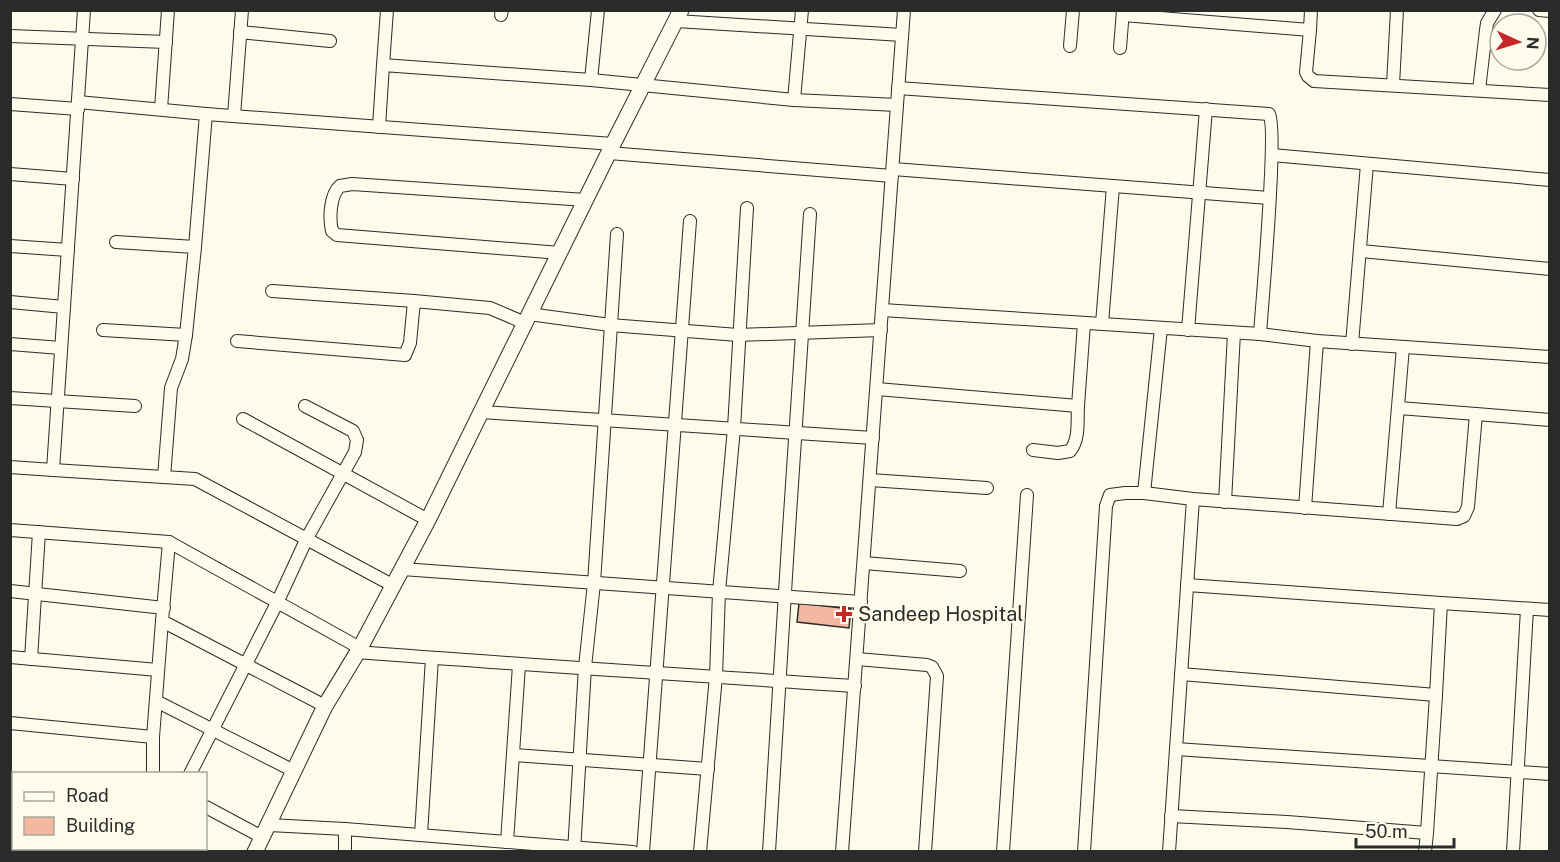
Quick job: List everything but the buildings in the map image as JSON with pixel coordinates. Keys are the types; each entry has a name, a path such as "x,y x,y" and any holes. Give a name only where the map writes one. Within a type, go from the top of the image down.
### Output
{"street":[{"path":"53,470 84,10"},
{"path":"161,110 168,10"},
{"path":"234,116 242,10"},
{"path":"379,127 387,10"},
{"path":"591,80 598,10"},
{"path":"794,100 802,10"},
{"path":"842,852 904,10"},
{"path":"1070,46 1073,10"},
{"path":"1311,10 1306,72 1314,81 1550,95"},
{"path":"1393,85 1397,10"},
{"path":"1479,90 1486,30 1491,14 1495,10"},
{"path":"1539,10 1550,12"},
{"path":"1120,48 1123,13 1310,30"},
{"path":"255,852 325,706 394,586 428,520 611,148 679,16 801,30 902,35"},
{"path":"240,32 330,41"},
{"path":"10,36 166,42"},
{"path":"383,65 591,80 794,100 897,105"},
{"path":"898,88 1269,114 1272,117 1272,155 1260,334"},
{"path":"10,104 161,110 892,172 1269,198"},
{"path":"1188,330 1206,109"},
{"path":"164,477 171,388 182,359 186,335 206,114"},
{"path":"1272,155 1550,180"},
{"path":"1352,344 1367,164"},
{"path":"10,174 73,179"},
{"path":"560,253 337,235 332,231 331,225 333,195 340,186 352,184 586,200"},
{"path":"1102,324 1113,186"},
{"path":"700,852 716,676 719,592 734,429 747,208"},
{"path":"769,852 810,214"},
{"path":"643,852 690,221"},
{"path":"574,849 617,234"},
{"path":"116,242 195,247"},
{"path":"10,246 68,250"},
{"path":"1361,251 1550,269"},
{"path":"272,291 490,308 527,319 738,335 881,330"},
{"path":"237,341 405,355 410,343 414,301"},
{"path":"10,302 64,307"},
{"path":"882,310 1260,334 1352,344 1550,357"},
{"path":"1033,450 1058,453 1070,451 1075,445 1084,323"},
{"path":"1144,493 1161,328"},
{"path":"103,330 186,335"},
{"path":"1224,502 1234,333"},
{"path":"1305,508 1317,341"},
{"path":"10,344 61,348"},
{"path":"1389,514 1403,347"},
{"path":"877,389 1078,406"},
{"path":"10,398 135,406"},
{"path":"191,772 277,603 307,538 344,474 357,445 356,435 305,406"},
{"path":"1399,408 1550,420"},
{"path":"482,412 873,438"},
{"path":"1084,852 1106,506 1110,495 1144,493 1224,502 1454,519 1464,516 1469,500 1476,414"},
{"path":"243,419 428,520"},
{"path":"10,467 195,479 394,586"},
{"path":"870,480 987,488"},
{"path":"1003,852 1027,495"},
{"path":"1169,852 1193,499"},
{"path":"10,530 169,542 358,650 519,665 585,667 855,686"},
{"path":"32,659 39,532"},
{"path":"153,772 153,736 169,542"},
{"path":"864,563 960,571"},
{"path":"402,569 861,602"},
{"path":"1187,585 1550,610"},
{"path":"10,591 164,608"},
{"path":"1425,852 1441,603"},
{"path":"1513,852 1527,609"},
{"path":"162,621 325,706"},
{"path":"10,657 158,670"},
{"path":"421,835 432,658"},
{"path":"857,659 927,665 932,667 937,676 925,852"},
{"path":"507,842 519,665"},
{"path":"1181,674 1436,694"},
{"path":"156,701 294,771"},
{"path":"10,723 153,736"},
{"path":"1176,749 1550,774"},
{"path":"514,755 708,769"},
{"path":"207,807 265,831 345,829 421,835 489,846 507,842 633,852"},
{"path":"1171,816 1427,833"},
{"path":"345,829 345,852"}],"place":[{"name":"Sandeep Hospital","path":"844,614"}]}
